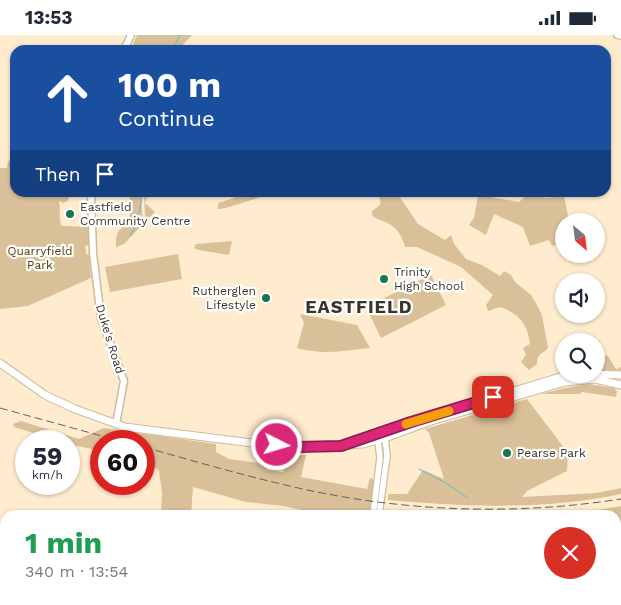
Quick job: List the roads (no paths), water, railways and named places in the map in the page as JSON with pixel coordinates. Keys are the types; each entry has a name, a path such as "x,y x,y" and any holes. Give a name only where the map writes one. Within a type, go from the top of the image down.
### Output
{"main road":[{"name":"Duke's Road","path":"92,197 92,253 101,318 124,381 116,424"},
{"path":"1,364 45,395 75,409 125,427 298,447 341,446 576,380 595,379 621,385"},
{"path":"381,436 554,378 582,374 621,375"}],"street":[{"path":"617,35 621,36"},
{"path":"374,510 381,436"},
{"path":"380,510 387,456 381,436"}],"waterway":[{"path":"174,45 180,35"},
{"path":"130,235 136,226 142,197"},
{"path":"419,469 446,483 468,498"}],"railway":[{"path":"0,408 90,433"},
{"path":"155,450 228,471 312,491 350,498 427,507 505,509 582,504 621,499"}],"place":[{"name":"Eastfield Community Centre","path":"70,214"},
{"name":"Trinity High School","path":"384,279"},
{"name":"Rutherglen Lifestyle","path":"266,298"},
{"name":"Pearse Park","path":"507,453"}],"district":[{"name":"EASTFIELD","path":"359,307"}],"park label":[{"name":"Quarryfield Park","path":"40,258"}]}
